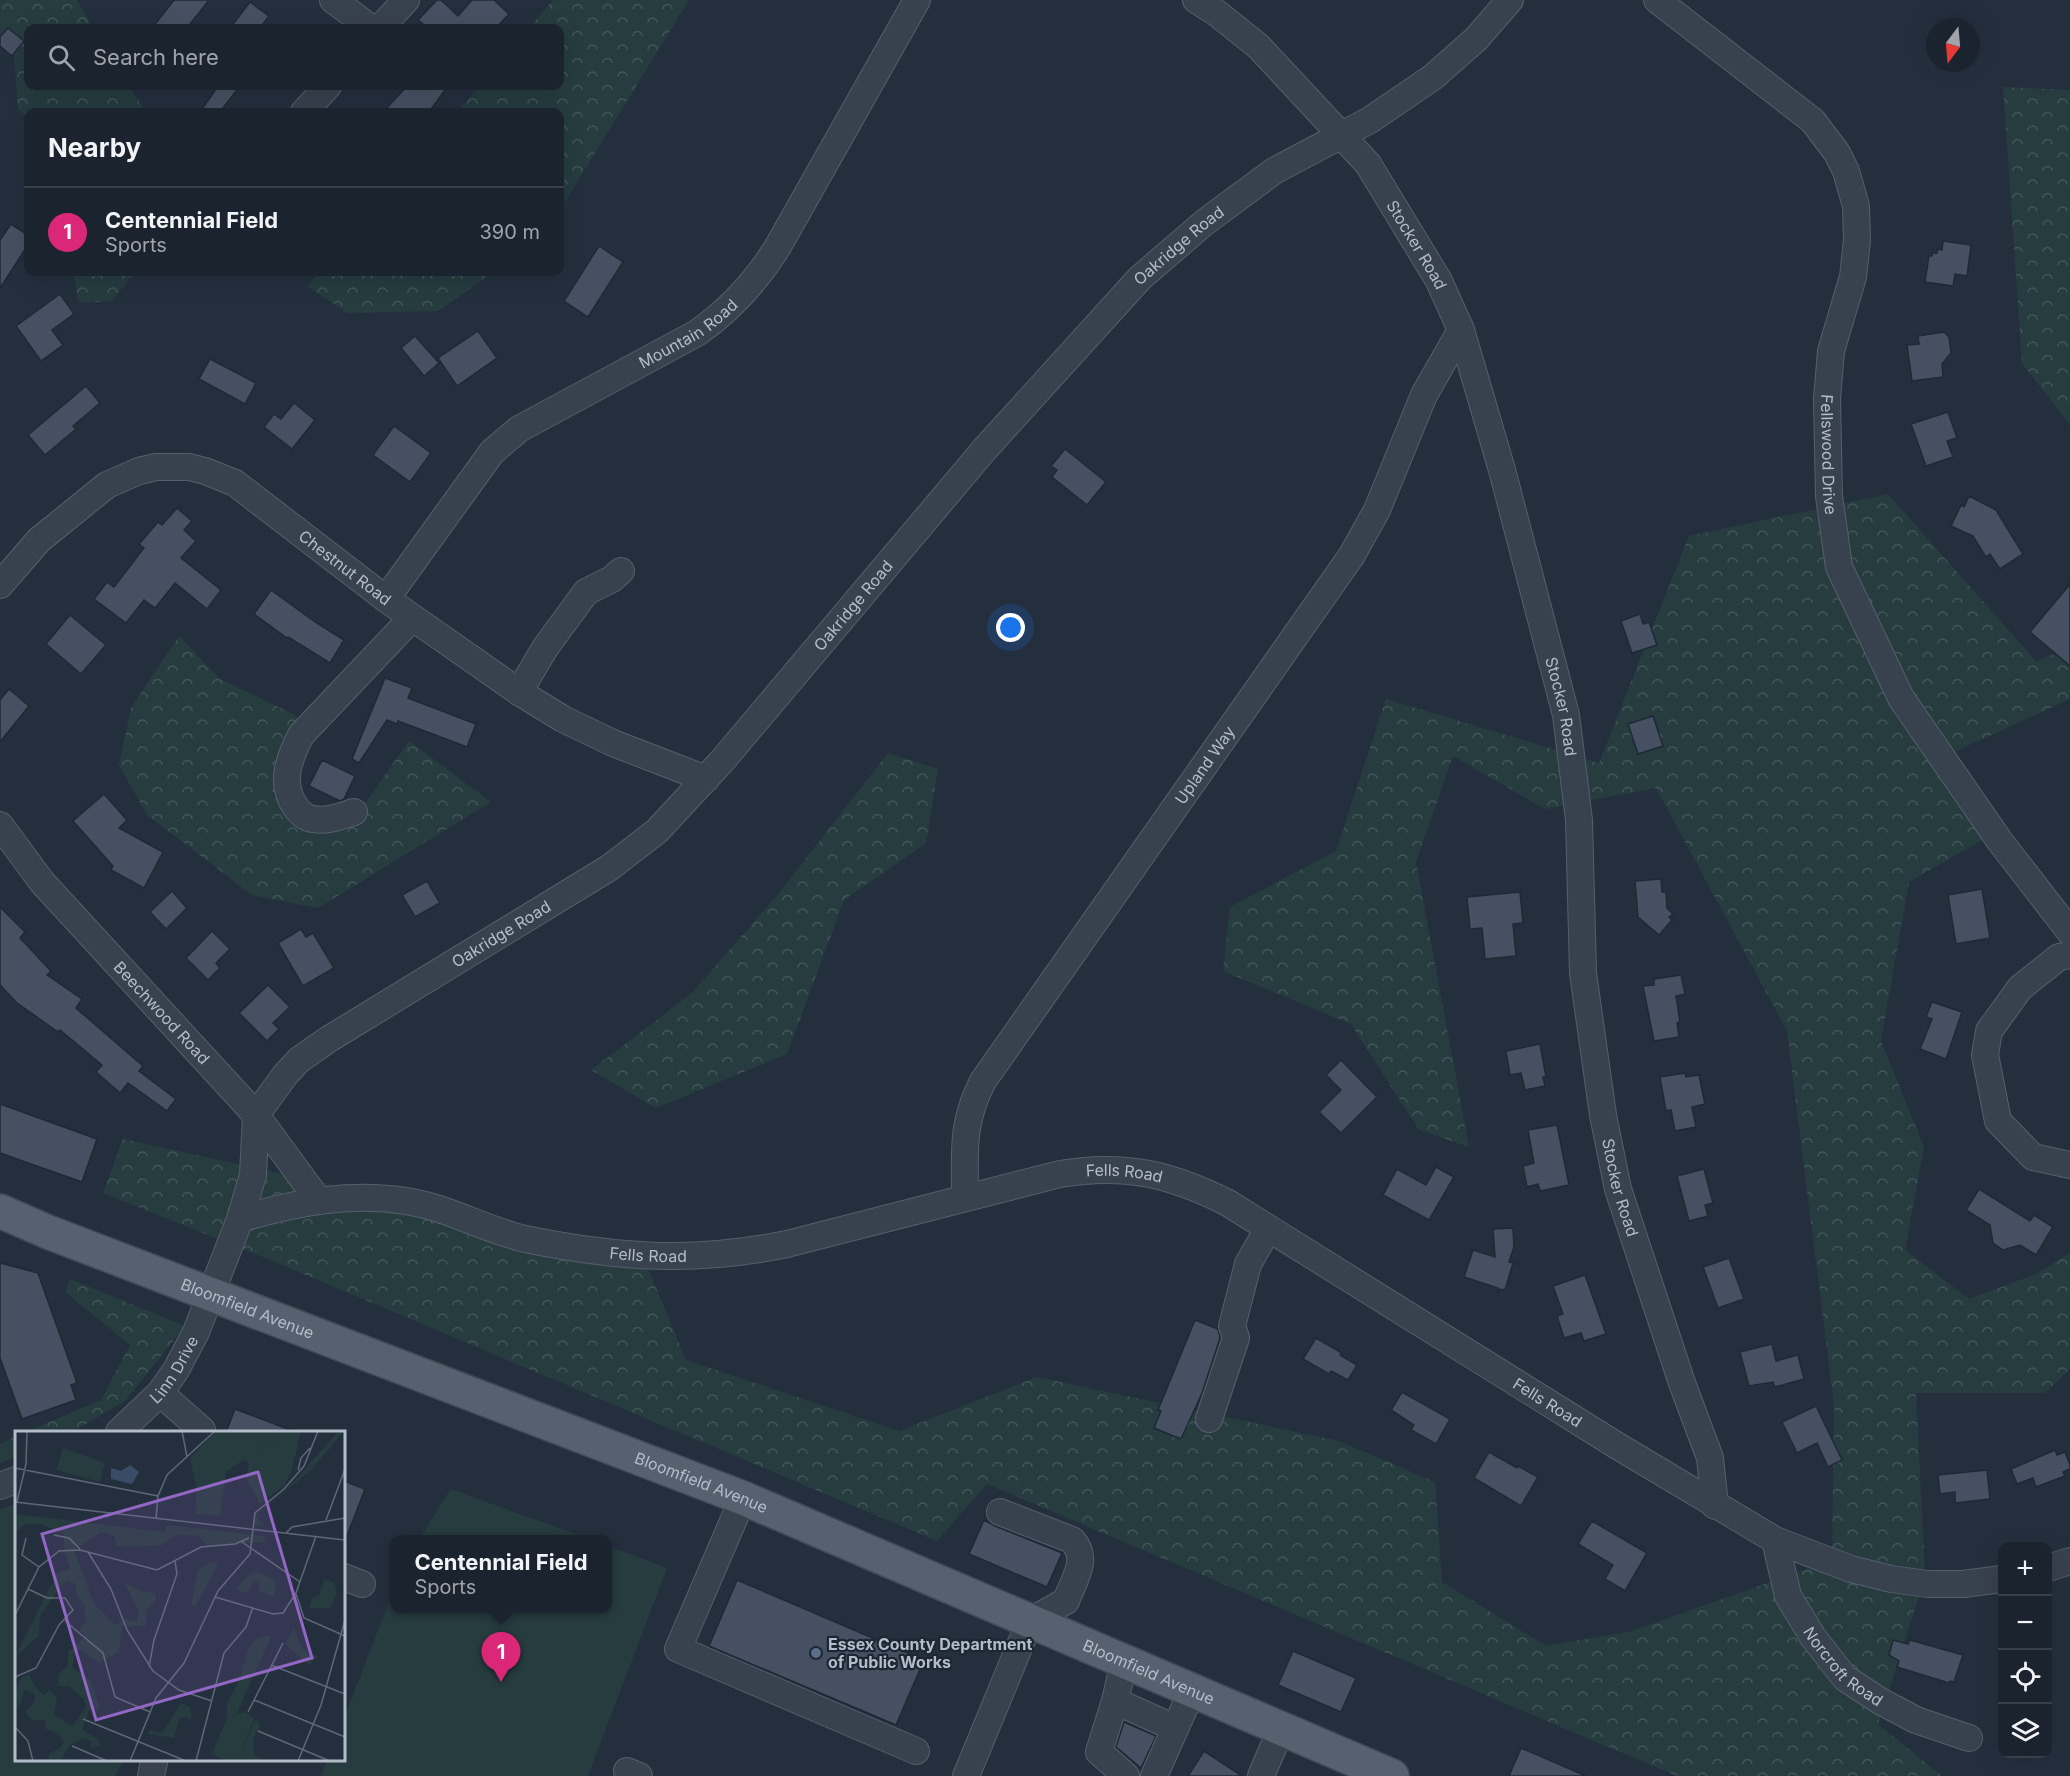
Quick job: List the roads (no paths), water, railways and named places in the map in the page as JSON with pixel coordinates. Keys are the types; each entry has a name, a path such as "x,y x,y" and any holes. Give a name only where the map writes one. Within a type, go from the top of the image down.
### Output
{"main road":[{"name":"Bloomfield Avenue","path":"0,1211 48,1232 743,1498 1392,1776"}],"street":[{"path":"333,0 366,24"},
{"path":"384,24 406,0"},
{"name":"Mountain Road","path":"386,599 502,441 519,429 697,333 716,319 751,286 777,248 917,0"},
{"name":"Stocker Road","path":"1196,0 1218,14 1258,46 1368,164 1439,281 1461,330 1505,482 1566,715 1579,820 1583,973 1603,1114 1618,1189 1682,1383 1710,1458 1715,1506"},
{"name":"Oakridge Road","path":"256,1115 285,1075 313,1048 609,868 657,831 706,779 984,450 1140,278 1204,222 1247,189 1274,171 1370,120 1440,72 1476,39 1510,0"},
{"name":"Fellswood Drive","path":"1657,0 1813,121 1837,153 1846,171 1856,206 1857,240 1853,277 1831,351 1827,399 1829,496 1839,567 1901,698 1999,840 2070,932"},
{"path":"307,108 324,90"},
{"name":"Upland Way","path":"965,1198 966,1125 983,1081 1346,563 1377,510 1424,395 1461,330"},
{"name":"Chestnut Road","path":"0,585 39,540 107,485 139,471 174,466 205,471 235,483 386,599 519,692 563,719 614,743 706,779"},
{"path":"519,692 545,648 586,592 612,579 621,571"},
{"path":"354,812 333,819 313,819 301,814 292,801 288,788 287,773 292,754 301,735 412,618"},
{"name":"Beechwood Road","path":"0,825 42,882 256,1115 319,1200"},
{"path":"2070,955 2059,957 2020,988 1989,1030 1985,1055 1998,1121 2033,1157 2070,1165"},
{"path":"210,1294 240,1218 253,1175 256,1115"},
{"name":"Fells Road","path":"240,1218 274,1208 319,1200 391,1198 444,1210 489,1229 529,1240 617,1254 674,1258 701,1257 759,1250 1060,1174 1103,1169 1158,1175 1190,1185 1228,1203 1715,1506 1775,1540 1833,1563 1891,1579 1940,1584 1998,1580"},
{"path":"1209,1419 1236,1338 1232,1326 1248,1264 1269,1229"},
{"name":"Linn Drive","path":"119,1431 160,1394 188,1349 210,1294"},
{"path":"160,1394 202,1430"},
{"path":"0,1486 15,1480"},
{"path":"743,1498 678,1649 916,1751"},
{"path":"966,1776 1030,1621 1066,1601 1081,1561 1079,1548 1071,1540 1000,1512"},
{"name":"Norcroft Road","path":"1775,1540 1788,1596 1813,1637 1845,1678 1880,1701 1916,1720 1969,1738"},
{"path":"2052,1567 2070,1561"},
{"path":"1124,1661 1115,1701 1099,1752 1126,1776"},
{"path":"1154,1776 1192,1691"},
{"path":"1115,1701 1175,1728"},
{"path":"1261,1776 1281,1729"}],"place":[{"name":"Essex County Department of Public Works","path":"816,1653"},
{"name":"Centennial Field","path":"501,1682"}]}
